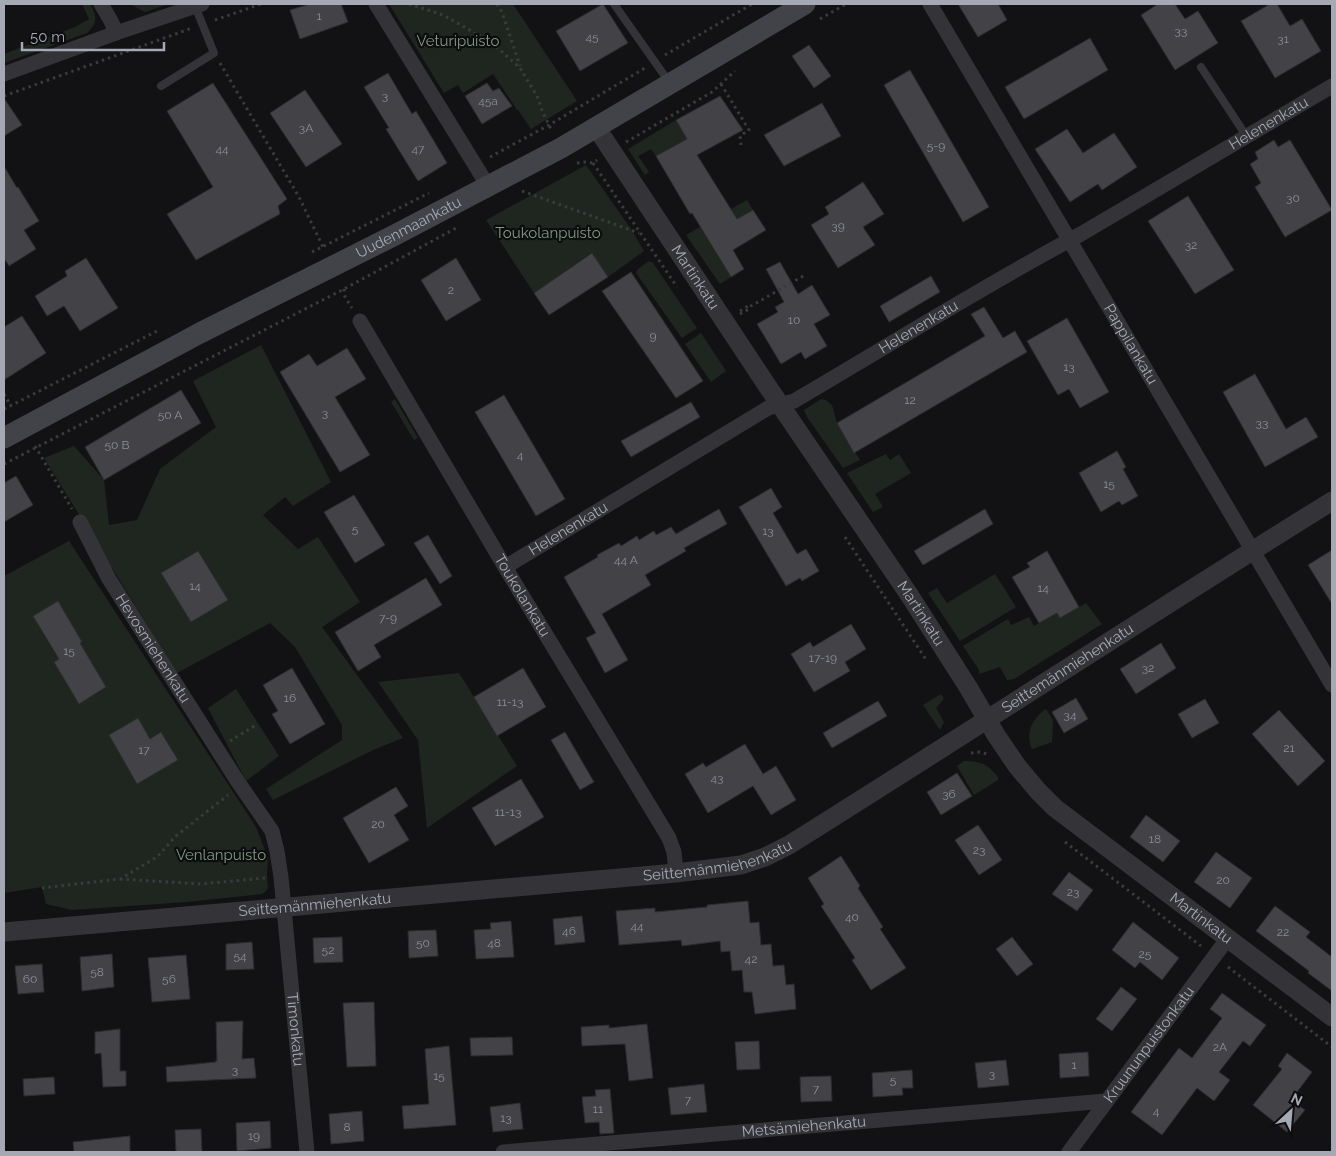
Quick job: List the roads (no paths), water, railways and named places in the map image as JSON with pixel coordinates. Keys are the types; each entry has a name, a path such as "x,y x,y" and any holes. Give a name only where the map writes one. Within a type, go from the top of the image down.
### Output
{"main road":[{"name":"Uudenmaankatu","path":"4,438 200,332 393,236 561,148 670,84 810,13"}],"street":[{"path":"101,4 116,33"},
{"path":"376,4 488,186"},
{"name":"Pappilankatu","path":"930,4 1332,685"},
{"path":"4,74 198,5"},
{"name":"Helenenkatu","path":"505,567 768,408 801,398 946,311 1332,86"},
{"name":"Martinkatu","path":"596,127 780,405 910,596 1017,766 1055,808 1332,1017"},
{"name":"Toukolankatu","path":"360,321 505,567 669,838 674,852 676,873"},
{"name":"Seittemänmiehenkatu","path":"4,932 676,873 741,865 766,857 789,845 1332,500"},
{"name":"Hevosmiehenkatu","path":"80,522 109,579 240,786 272,831 277,851 284,907"},
{"name":"Timonkatu","path":"284,907 307,1152"},
{"name":"Kruununpuistonkatu","path":"1068,1152 1228,938"},
{"name":"Metsämiehenkatu","path":"503,1152 1106,1101"}],"lane":[{"path":"614,4 670,84"},
{"path":"161,86 214,53 202,25 198,5"},
{"path":"1201,67 1247,137"}],"park label":[{"name":"Veturipuisto","path":"458,41"},
{"name":"Toukolanpuisto","path":"548,233"},
{"name":"Venlanpuisto","path":"221,855"}]}
